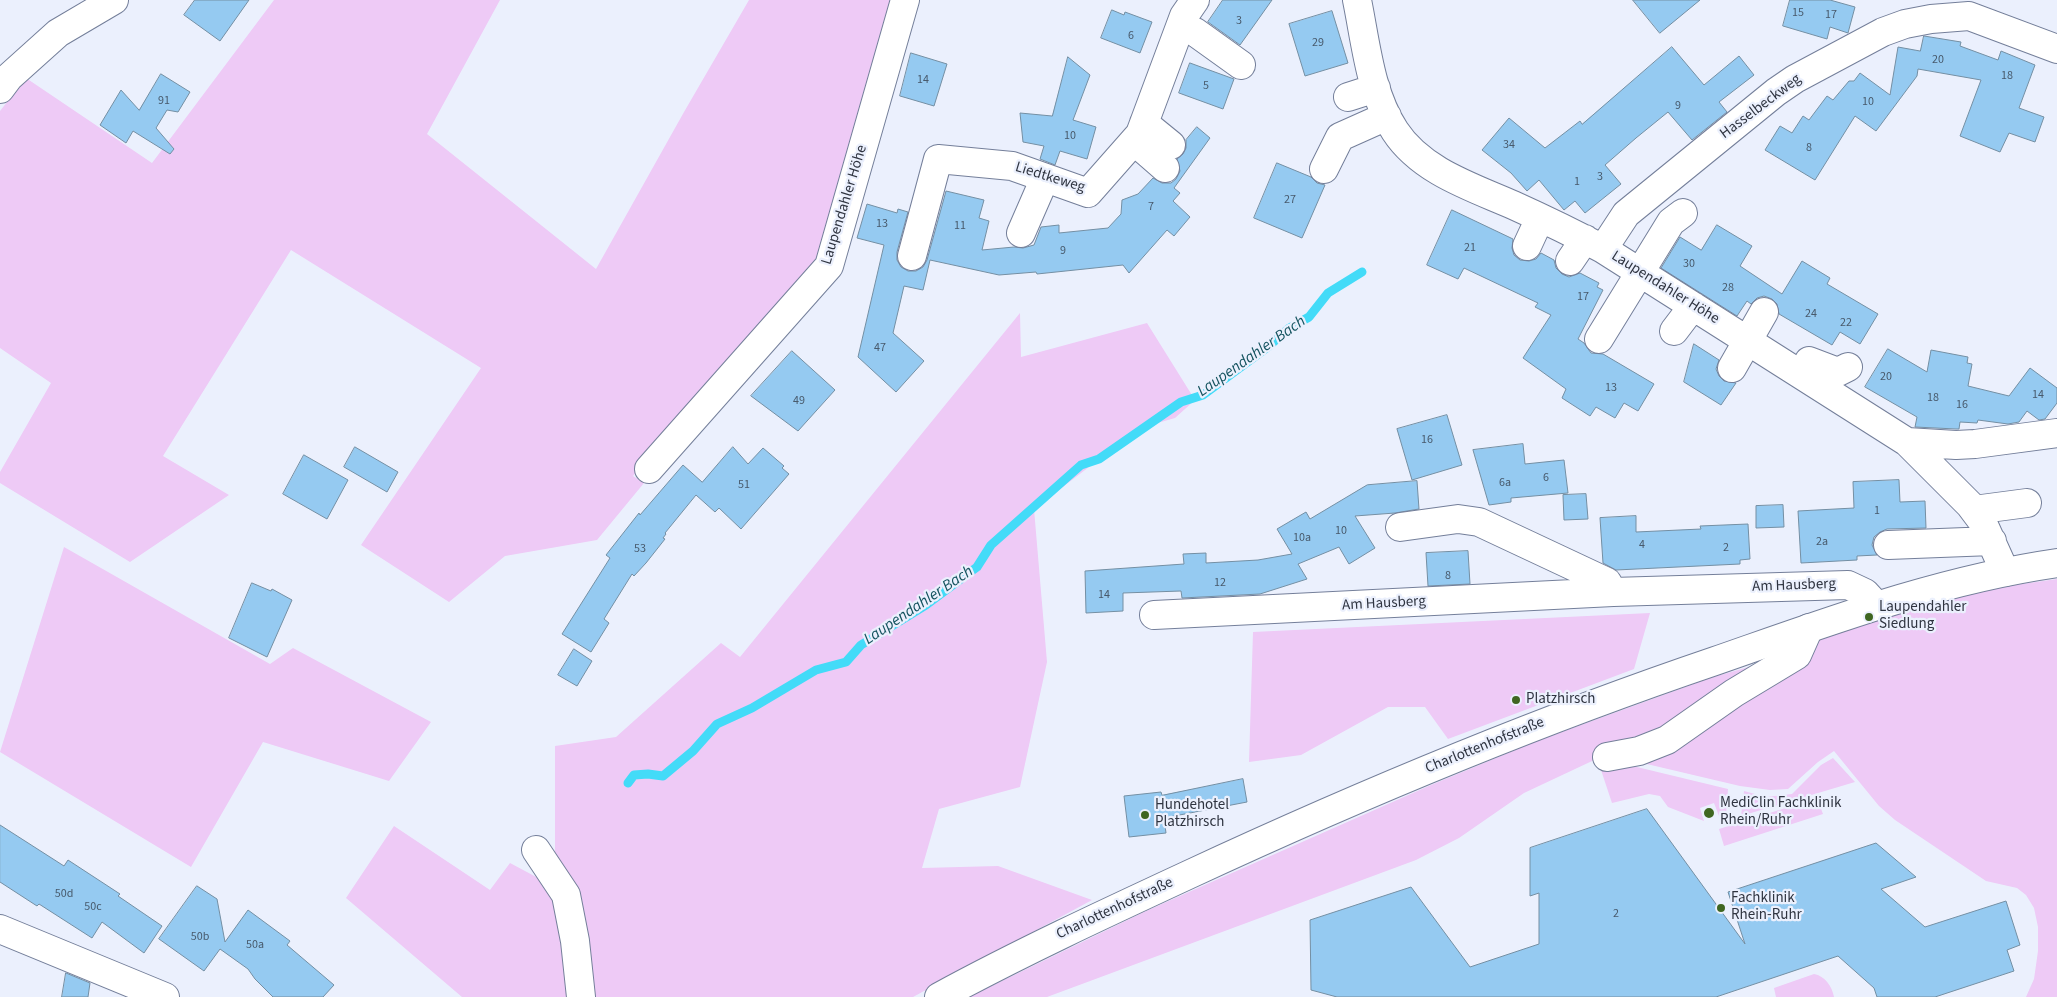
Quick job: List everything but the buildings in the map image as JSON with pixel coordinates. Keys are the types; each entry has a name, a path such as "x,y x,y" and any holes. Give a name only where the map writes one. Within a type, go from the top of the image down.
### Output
{"street":[{"name":"Laupendahler Höhe","path":"649,469 829,266 905,0"},
{"name":"Liedtkeweg","path":"912,256 938,159 1012,166 1088,194 1139,132 1184,16 1195,0"},
{"name":"Laupendahler Höhe","path":"1357,0 1376,88 1387,116 1404,144 1417,156 1435,168 1540,218 1586,250 1639,271 1693,306 1763,333 1802,375 1907,442 1982,520 2005,572"},
{"path":"0,89 10,77 34,38 58,33 110,1"},
{"name":"Hasselbeckweg","path":"1586,250 1626,214 1776,92 1795,79 1883,32 1905,24 1955,16 1978,10 2016,35 2057,49"},
{"path":"1180,28 1195,32 1240,65"},
{"path":"1348,97 1376,88"},
{"path":"1324,169 1340,137 1387,116"},
{"path":"1139,132 1168,156"},
{"path":"1022,233 1045,178"},
{"path":"1598,339 1671,222 1683,213"},
{"path":"1527,246 1540,218"},
{"path":"1674,331 1693,306"},
{"path":"1732,368 1763,333"},
{"path":"1802,375 1809,361 1838,372 1856,371 1847,404"},
{"path":"1907,442 1956,445 1975,444 2057,432"},
{"path":"1974,510 2026,503"},
{"path":"1400,527 1458,519 1479,522 1607,582 1613,592"},
{"path":"1888,545 1992,540"},
{"name":"Charlottenhofstraße","path":"939,997 1085,923 1284,830 1424,770 1641,686 1809,628 1936,587 2005,572 2057,564"},
{"name":"Am Hausberg","path":"1154,615 1613,592 1848,585 1865,593 1877,606"},
{"path":"1607,757 1639,751 1667,740 1734,693 1797,655 1809,628"},
{"path":"536,850 566,895 575,941 581,997"},
{"path":"0,929 165,997"}],"shaded area":[{"path":"274,0 500,0 427,134 596,269 749,0 895,0 819,267 633,476 644,483 597,540 505,556 449,602 361,545 481,368 291,250 163,456 229,495 130,562 0,483 0,472 51,383 0,348 0,111 26,78 152,163"},
{"path":"1020,313 1021,357 1147,323 1195,400 1175,418 1140,428 1034,509 1047,662 1020,787 939,809 922,868 998,866 1092,900 913,997 462,997 346,898 394,826 490,890 510,863 555,887 555,746 616,737 721,643 740,657"},
{"path":"64,547 270,664 293,648 431,722 389,781 263,742 191,867 0,752"},
{"path":"2057,579 2057,997 2026,997 2034,979 2038,951 2038,927 2034,908 2026,895 2017,888 1986,881 1895,820 1879,806 1834,751 1818,762 1788,789 1770,790 1740,786 1634,761 1805,645 1855,627 1945,600 2008,586"},
{"path":"1650,613 1634,669 1448,739 1425,707 1388,707 1301,755 1249,762 1253,632"},
{"path":"1794,654 1682,727 1607,754 1524,793 1459,838 1416,860 1047,997 969,997 1146,911 1431,785 1537,741 1710,678"},
{"path":"1833,758 1855,782 1741,816 1744,791 1766,797 1792,794 1821,765"},
{"path":"1612,761 1728,789 1726,815 1719,816 1714,803 1700,808 1704,821 1668,807 1660,796 1649,794 1612,803 1599,764"},
{"path":"1817,798 1823,814 1724,846 1719,829"},
{"path":"1814,974 1827,982 1832,989 1834,997 1776,997 1774,988"}],"waterway":[{"name":"Laupendahler Bach","path":"628,783 634,775 663,776 693,751 717,724 752,708 816,670 846,662 861,645 926,605 977,567 991,545 1081,465 1099,459 1181,402 1203,395 1268,347 1288,329 1309,317 1328,293 1362,272"}],"place":[{"name":"Laupendahler Siedlung","path":"1869,617"},
{"name":"Platzhirsch","path":"1516,700"},
{"name":"MediClin Fachklinik Rhein/Ruhr","path":"1709,813"},
{"name":"Hundehotel Platzhirsch","path":"1145,815"},
{"name":"Fachklinik Rhein-Ruhr","path":"1721,908"}]}
